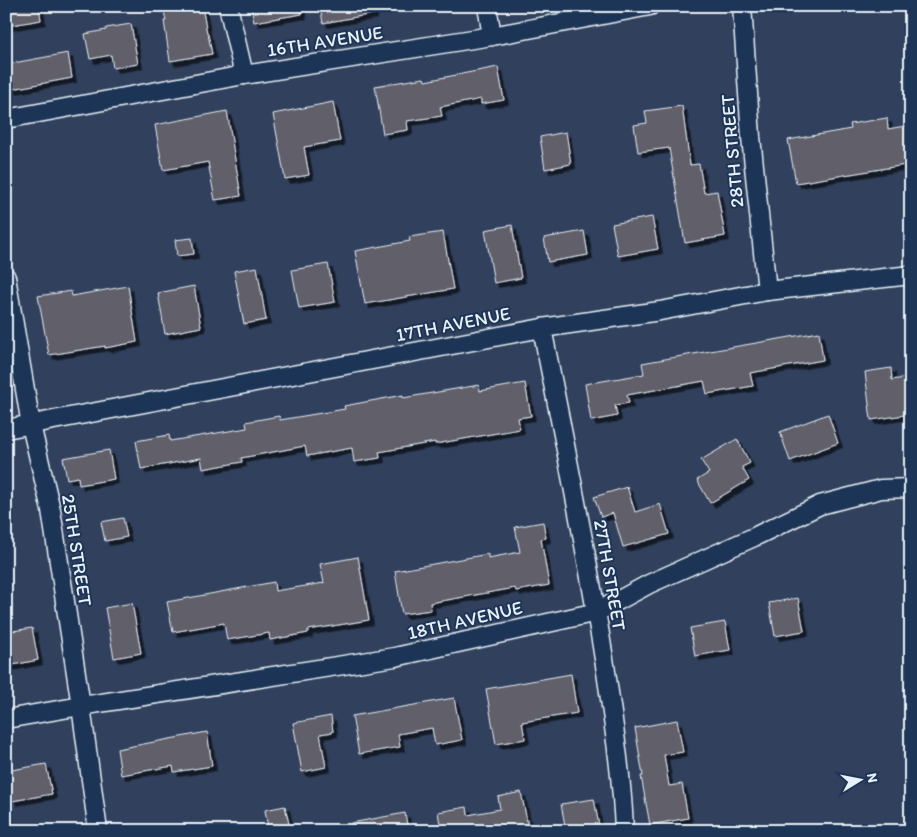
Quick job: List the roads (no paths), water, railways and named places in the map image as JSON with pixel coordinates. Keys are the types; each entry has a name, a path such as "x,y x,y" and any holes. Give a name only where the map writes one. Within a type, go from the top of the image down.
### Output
{"street":[{"path":"228,6 244,75"},
{"path":"487,6 492,36"},
{"name":"16TH AVENUE","path":"6,119 244,75 492,36 650,6"},
{"name":"28TH STREET","path":"742,6 751,137 767,291"},
{"name":"17TH AVENUE","path":"6,429 542,328 660,311 767,291 911,275"},
{"name":"25TH STREET","path":"6,277 32,425 50,510 81,706 98,831"},
{"name":"27TH STREET","path":"542,328 597,612 614,722 624,831"},
{"name":"18TH AVENUE","path":"6,719 395,657 597,612 649,584 820,505 881,489 911,488"}]}
